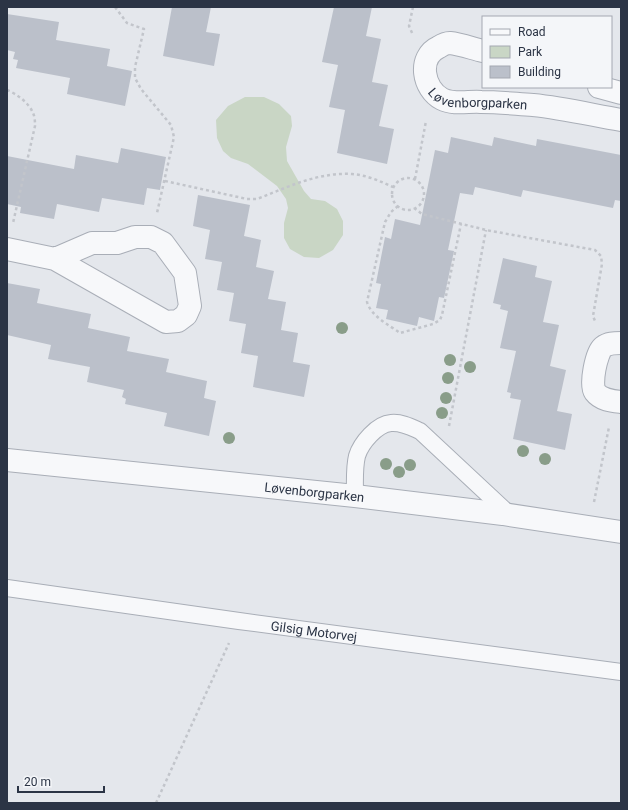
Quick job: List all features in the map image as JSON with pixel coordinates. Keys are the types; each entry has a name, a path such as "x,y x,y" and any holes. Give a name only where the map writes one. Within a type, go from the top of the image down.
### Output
{"street":[{"name":"Løvenborgparken","path":"482,51 450,43 433,50 426,60 425,73 428,84 436,95 444,100 455,102 534,105 621,120"},
{"path":"603,88 621,93"},
{"path":"7,249 55,259 166,322 178,321 186,315 190,306 185,273 163,243 151,237 135,237 117,243 92,243 55,259"},
{"path":"612,345 598,353 592,384 595,392 601,398 618,402"},
{"name":"Løvenborgparken","path":"7,460 355,496 510,515 621,532"}],"lane":[{"path":"355,496 357,457 364,442 376,430 390,423 405,424 420,431 434,443 510,515"},
{"name":"Gilsig Motorvej","path":"7,588 239,622 621,672"}],"path":[{"path":"115,7 127,23 144,29 135,67 135,78 141,89 171,125 174,137 151,237"},
{"path":"7,90 15,93 27,103 34,114 35,126 7,249"},
{"path":"415,179 428,114 436,95"},
{"path":"165,181 247,199 257,199 315,177 352,174 368,177 393,187"},
{"path":"405,178 415,179 422,186 424,196 419,205 414,208 403,209 398,206 392,197 393,187 396,183 405,178"},
{"path":"398,206 391,212 385,222 367,302 369,308 374,313 400,333 433,324 440,320 461,224"},
{"path":"414,208 422,214 486,230 595,250 601,256 602,264 593,316 612,345"},
{"path":"434,443 450,426 486,230"},
{"path":"589,526 618,402"},
{"path":"156,803 239,622"}],"green space":[{"path":"245,97 264,97 279,104 291,116 292,126 286,147 287,161 304,191 311,199 325,201 337,209 343,221 343,235 333,250 319,258 304,257 290,249 284,238 284,223 288,208 286,199 277,186 248,164 231,158 223,151 217,138 216,120 228,106"}],"building":[{"path":"172,7 211,7 206,32 220,34 214,66 163,56"},
{"path":"334,7 372,7 366,36 381,39 372,82 388,85 379,126 394,129 387,164 337,153 345,110 329,107 338,65 322,62"},
{"path":"7,14 59,22 56,40 110,49 107,66 132,71 125,106 67,94 70,78 16,68 18,60 13,59 15,52 7,50"},
{"path":"451,137 492,146 494,137 536,146 537,139 621,155 621,201 615,200 613,208 523,190 521,197 475,187 473,195 460,193 448,250 454,251 444,298 439,297 434,321 419,317 417,326 386,319 388,310 376,308 381,284 376,283 385,237 391,239 395,219 420,225 435,150 448,153"},
{"path":"121,148 166,157 160,190 147,188 144,205 102,198 99,212 57,204 54,219 20,213 21,207 7,204 7,156 74,169 76,155 118,163"},
{"path":"198,195 250,205 244,236 261,240 256,267 274,271 268,299 286,302 281,330 298,333 293,362 310,365 304,397 253,387 258,356 241,353 246,324 229,321 234,293 217,290 222,262 205,259 210,230 193,226"},
{"path":"503,258 537,266 535,277 552,281 543,322 559,325 550,366 566,370 557,411 572,414 565,450 513,439 521,400 510,398 511,393 507,392 516,351 500,348 508,311 500,309 501,305 493,303"},
{"path":"7,283 40,289 37,303 91,314 88,328 130,337 127,351 169,359 166,372 207,381 204,398 216,401 209,436 164,426 167,413 125,404 126,399 122,397 124,390 87,382 90,367 48,359 51,345 7,335"}]}
